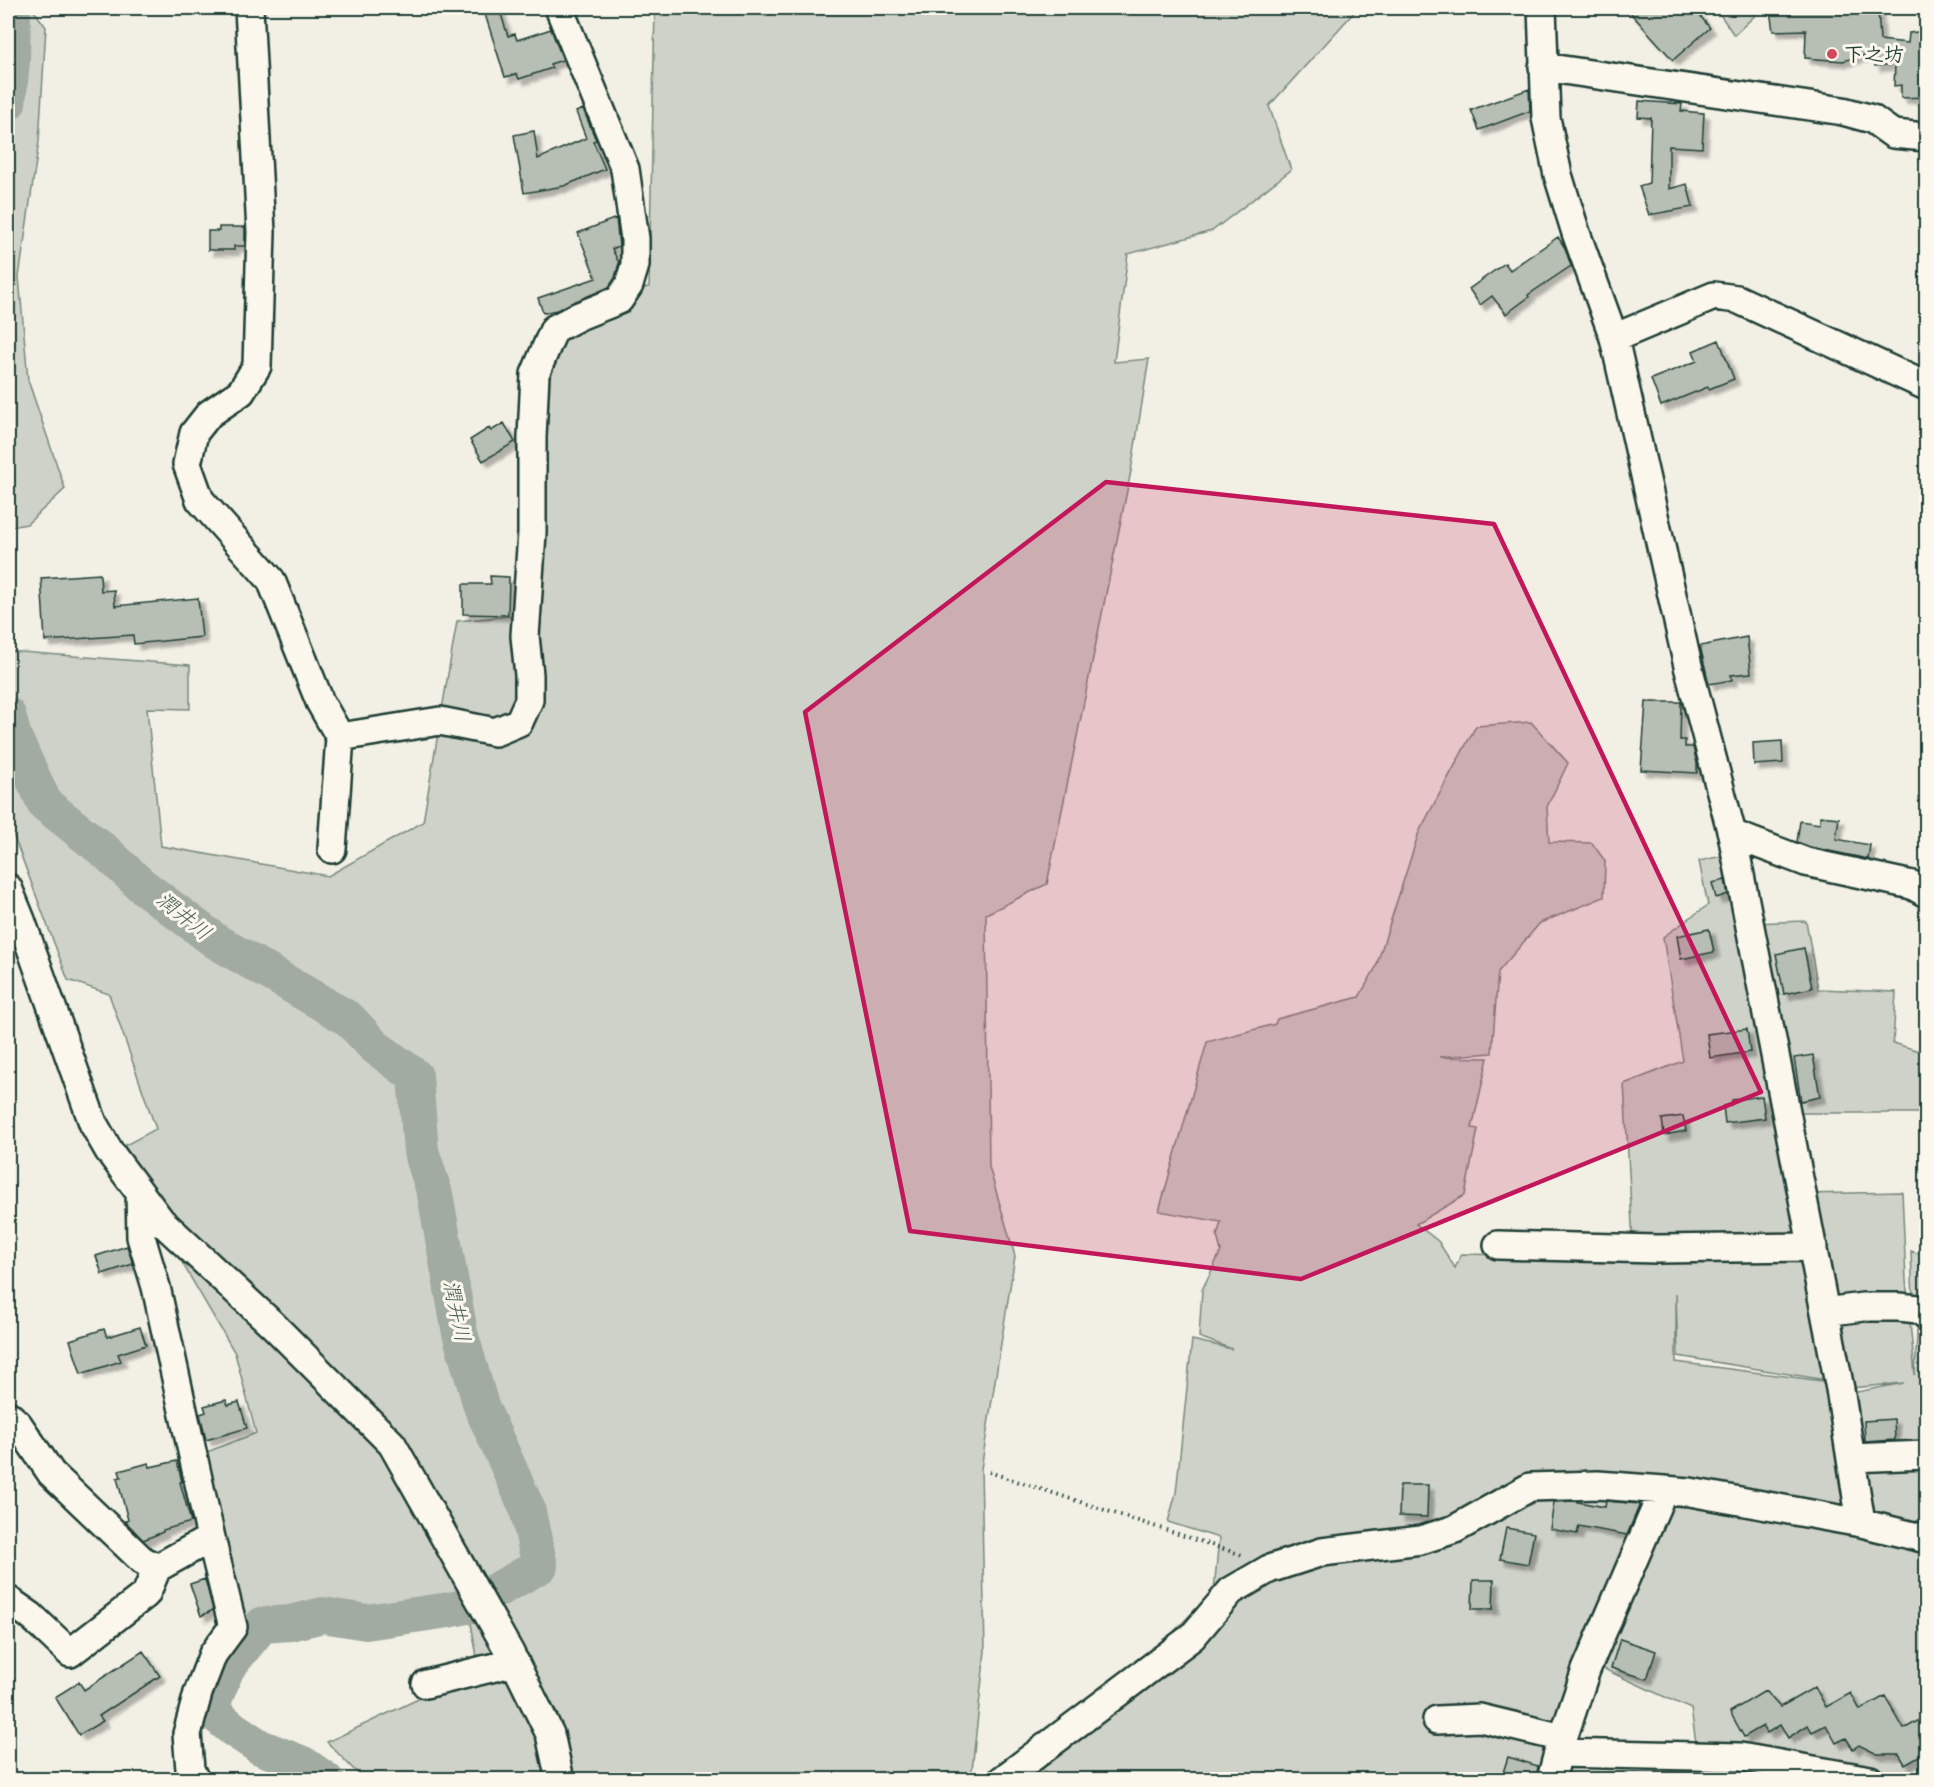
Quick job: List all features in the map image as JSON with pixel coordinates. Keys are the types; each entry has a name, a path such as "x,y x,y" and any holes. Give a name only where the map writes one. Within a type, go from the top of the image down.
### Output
{"street":[{"path":"249,8 261,232 256,366 241,392 209,414 194,433 187,464 200,500 271,580 320,702 340,737 332,849"},
{"path":"340,737 440,721 495,732 519,722 529,700 525,636 532,533 532,437 535,374 554,329 619,300 629,285 635,265 635,239 625,169 559,8"},
{"path":"1542,8 1545,118 1558,175 1576,233 1614,338 1688,666 1732,834 1840,1389 1860,1523"},
{"path":"1544,67 1843,111 1872,119 1893,134 1926,137"},
{"path":"1614,338 1714,296 1737,299 1926,386"},
{"path":"1732,834 1806,862 1912,885 1926,893"},
{"path":"8,888 93,1123 109,1151 161,1221 272,1324 392,1444 513,1658 550,1734 560,1779"},
{"path":"140,1193 141,1238 156,1287 233,1627 213,1654 198,1693 187,1734 190,1770 195,1779"},
{"path":"1498,1245 1657,1249 1813,1247"},
{"path":"1825,1312 1863,1307 1899,1308 1918,1309 1926,1315"},
{"path":"8,1415 18,1424 51,1473 142,1560 157,1568"},
{"path":"1851,1458 1926,1455"},
{"path":"1002,1779 1192,1637 1232,1590 1269,1569 1322,1552 1421,1540 1455,1529 1530,1487 1598,1485 1690,1492 1860,1523 1926,1539"},
{"path":"1551,1779 1560,1745 1586,1670 1661,1496"},
{"path":"8,1600 31,1616 70,1653 147,1594 157,1568 211,1538"},
{"path":"426,1684 513,1658"},
{"path":"1437,1720 1480,1718 1560,1745 1740,1757 1870,1779"}],"path":[{"path":"989,1472 1276,1567"}],"highlighted area":[{"path":"1106,482 1494,524 1761,1092 1301,1279 910,1231 805,712"}],"shaded area":[{"path":"8,8 32,8 46,27 39,141 19,277 28,380 65,489 27,524 8,527"},
{"path":"655,8 1358,8 1269,106 1291,170 1212,231 1128,254 1114,362 1149,359 1131,471 1047,884 986,914 989,1167 1015,1256 981,1469 985,1651 971,1779 363,1779 327,1742 446,1686 482,1685 468,1606 235,1616 199,1455 256,1433 235,1353 116,1150 156,1129 109,994 68,980 8,821 8,651 190,665 190,709 147,708 161,846 328,876 423,822 457,621 520,615 554,310 649,287"},
{"path":"1718,8 1763,8 1734,35 1717,10"},
{"path":"1531,722 1568,763 1547,807 1549,842 1592,843 1605,861 1604,897 1540,923 1498,972 1492,1053 1439,1057 1488,1058 1472,1128 1478,1129 1465,1195 1416,1224 1438,1241 1455,1268 1462,1254 1802,1261 1832,1381 1678,1356 1676,1294 1676,1362 1838,1383 1802,1194 1902,1192 1906,1280 1915,1375 1918,1309 1926,1316 1926,1536 1861,1523 1860,1518 1646,1484 1532,1482 1456,1527 1544,1487 1661,1496 1758,1517 1926,1539 1926,1779 1697,1750 1691,1709 1589,1662 1546,1779 1051,1780 1033,1757 1078,1723 1081,1728 1214,1590 1219,1538 1168,1522 1176,1493 1192,1340 1232,1349 1199,1337 1202,1290 1221,1251 1217,1236 1221,1222 1159,1211 1207,1042 1275,1024 1277,1019 1359,997 1376,967 1419,832 1476,726","holes":["1904,1383 1846,1394 1858,1506 1840,1389","1447,1531 1446,1549 1368,1546 1370,1540"]},
{"path":"1727,855 1797,1239 1633,1243 1624,1084 1683,1061 1663,937 1708,905 1699,861"},
{"path":"1806,921 1818,989 1896,992 1893,1043 1926,1053 1926,1078 1919,1113 1795,1113 1753,923"},
{"path":"1911,1251 1926,1256 1926,1313 1913,1301"}],"building":[{"path":"483,8 499,8 508,36 515,34 517,40 551,29 563,60 550,64 552,68 519,79 517,74 505,77"},
{"path":"1626,8 1694,8 1710,28 1673,60"},
{"name":"下之坊","path":"1878,8 1880,40 1908,43 1909,33 1926,31 1926,97 1901,98 1901,85 1894,86 1895,64 1875,66 1873,53 1843,61 1805,58 1806,30 1773,31 1770,11"},
{"path":"1529,89 1530,111 1479,130 1471,110"},
{"path":"1639,101 1682,104 1681,111 1704,113 1702,148 1669,146 1669,189 1687,184 1693,207 1649,215 1639,186 1649,183 1651,118 1638,117"},
{"path":"583,109 605,169 564,186 524,193 514,135 534,131 538,159 586,138 576,112"},
{"path":"616,218 619,246 612,249 619,263 615,278 609,287 557,310 543,313 538,298 596,278 578,233"},
{"path":"219,227 245,227 245,246 234,246 234,250 208,250 208,231 219,231"},
{"path":"1558,237 1565,248 1571,266 1528,295 1529,297 1506,314 1492,296 1480,305 1469,289 1505,263 1510,270"},
{"path":"1719,340 1734,379 1661,406 1651,379 1697,361 1693,351"},
{"path":"504,423 515,442 483,461 470,440 489,428 491,431"},
{"path":"100,574 101,591 114,590 115,606 198,598 202,637 134,644 133,635 45,641 41,578"},
{"path":"490,576 509,577 508,615 463,614 463,584 491,584"},
{"path":"1747,637 1751,673 1731,675 1732,680 1709,684 1700,646"},
{"path":"1646,702 1681,702 1680,740 1685,740 1685,747 1693,747 1697,773 1641,770"},
{"path":"1782,741 1783,763 1754,765 1753,743"},
{"path":"1820,816 1839,818 1836,839 1870,845 1868,859 1810,847 1797,842 1800,821 1820,824"},
{"path":"1725,880 1728,894 1716,898 1712,883"},
{"path":"1709,929 1714,952 1681,959 1677,936"},
{"path":"1804,948 1812,988 1784,994 1776,954"},
{"path":"1747,1029 1750,1052 1710,1058 1707,1034"},
{"path":"1813,1055 1820,1097 1801,1101 1794,1058"},
{"path":"1762,1096 1765,1118 1725,1123 1723,1106 1731,1105 1732,1100"},
{"path":"1683,1116 1686,1131 1664,1135 1662,1119"},
{"path":"127,1246 133,1264 102,1274 96,1256"},
{"path":"140,1327 146,1345 118,1354 121,1361 81,1374 70,1340 104,1329 107,1337"},
{"path":"226,1400 228,1405 239,1402 247,1428 206,1440 200,1414 206,1412 204,1406"},
{"path":"1894,1419 1895,1440 1865,1442 1864,1421"},
{"path":"177,1461 191,1522 163,1530 143,1540 125,1521 128,1520 117,1478 121,1477 119,1471 149,1463 150,1467"},
{"path":"1400,1485 1428,1485 1427,1517 1399,1516"},
{"path":"1573,1501 1605,1507 1606,1501 1640,1504 1627,1535 1579,1526 1577,1534 1550,1529 1554,1502"},
{"path":"1506,1528 1534,1533 1528,1564 1500,1559"},
{"path":"205,1579 213,1610 201,1616 190,1584"},
{"path":"1473,1580 1494,1580 1493,1609 1472,1609"},
{"path":"1620,1639 1656,1651 1647,1679 1611,1668"},
{"path":"143,1651 160,1676 99,1716 103,1721 79,1735 55,1697 79,1682 84,1690"},
{"path":"1815,1687 1826,1707 1851,1693 1860,1710 1885,1696 1904,1729 1926,1716 1926,1752 1905,1764 1899,1754 1877,1754 1859,1745 1853,1749 1846,1738 1836,1743 1826,1725 1812,1732 1808,1725 1788,1738 1780,1725 1767,1733 1763,1726 1744,1737 1730,1712 1765,1691 1780,1707"},
{"path":"1508,1757 1538,1766 1536,1779 1501,1779"}],"waterway":[{"name":"潤井川","path":"8,103 13,8"},
{"name":"潤井川","path":"8,715 14,737 45,804 107,853 141,885 217,942 349,1019 374,1046 415,1076 421,1151 435,1194 460,1333 481,1406 527,1508 540,1566 468,1606 366,1622 323,1615 290,1623 262,1625 227,1668 210,1710 260,1747 303,1764 326,1780"}],"place":[{"name":"下之坊","path":"1832,54"}]}
